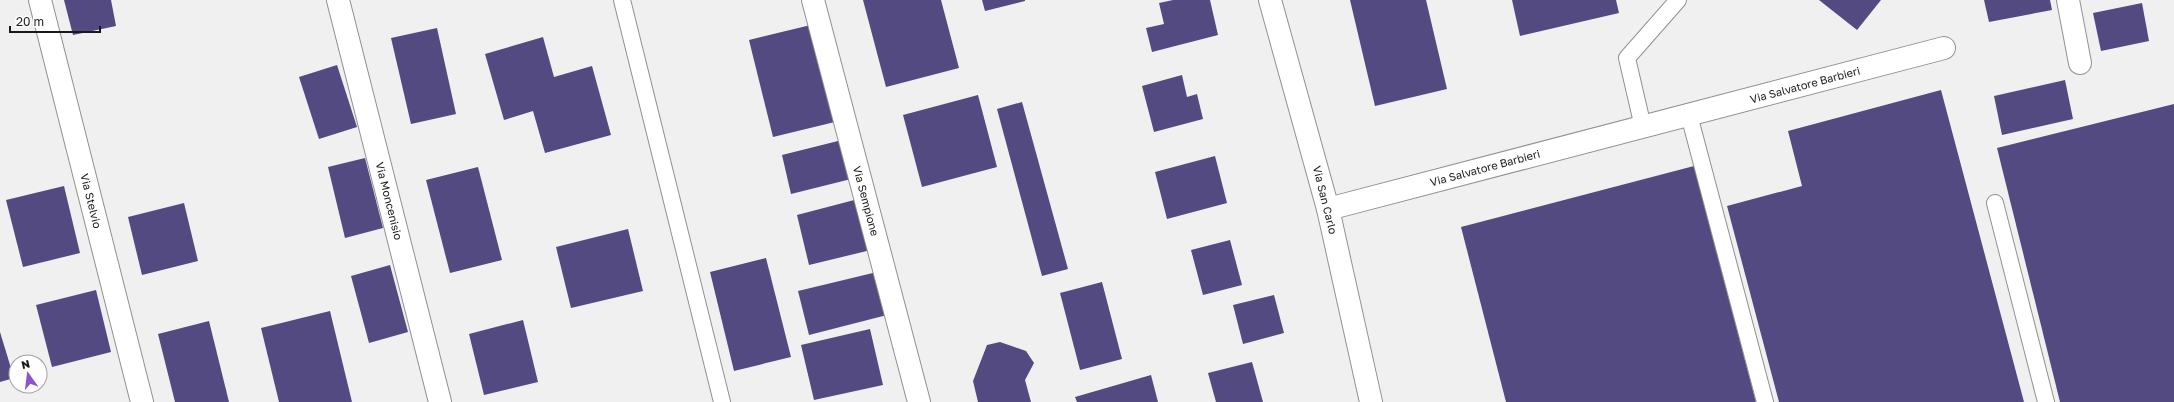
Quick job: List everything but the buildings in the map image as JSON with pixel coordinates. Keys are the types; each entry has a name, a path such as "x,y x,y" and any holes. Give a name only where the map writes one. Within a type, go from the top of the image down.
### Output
{"street":[{"name":"Via Stelvio","path":"40,0 142,402"},
{"name":"Via Moncenisio","path":"338,0 440,402"},
{"name":"Via Sempione","path":"813,0 919,402"},
{"name":"Via San Carlo","path":"1270,0 1328,209 1371,402"},
{"path":"2068,0 2080,62"},
{"name":"Via Salvatore Barbieri","path":"1328,209 1944,48"}],"lane":[{"path":"622,0 722,402"},
{"path":"1643,127 1627,58 1678,0"},
{"path":"1689,115 1765,402"},
{"path":"1995,203 2046,402"}]}
